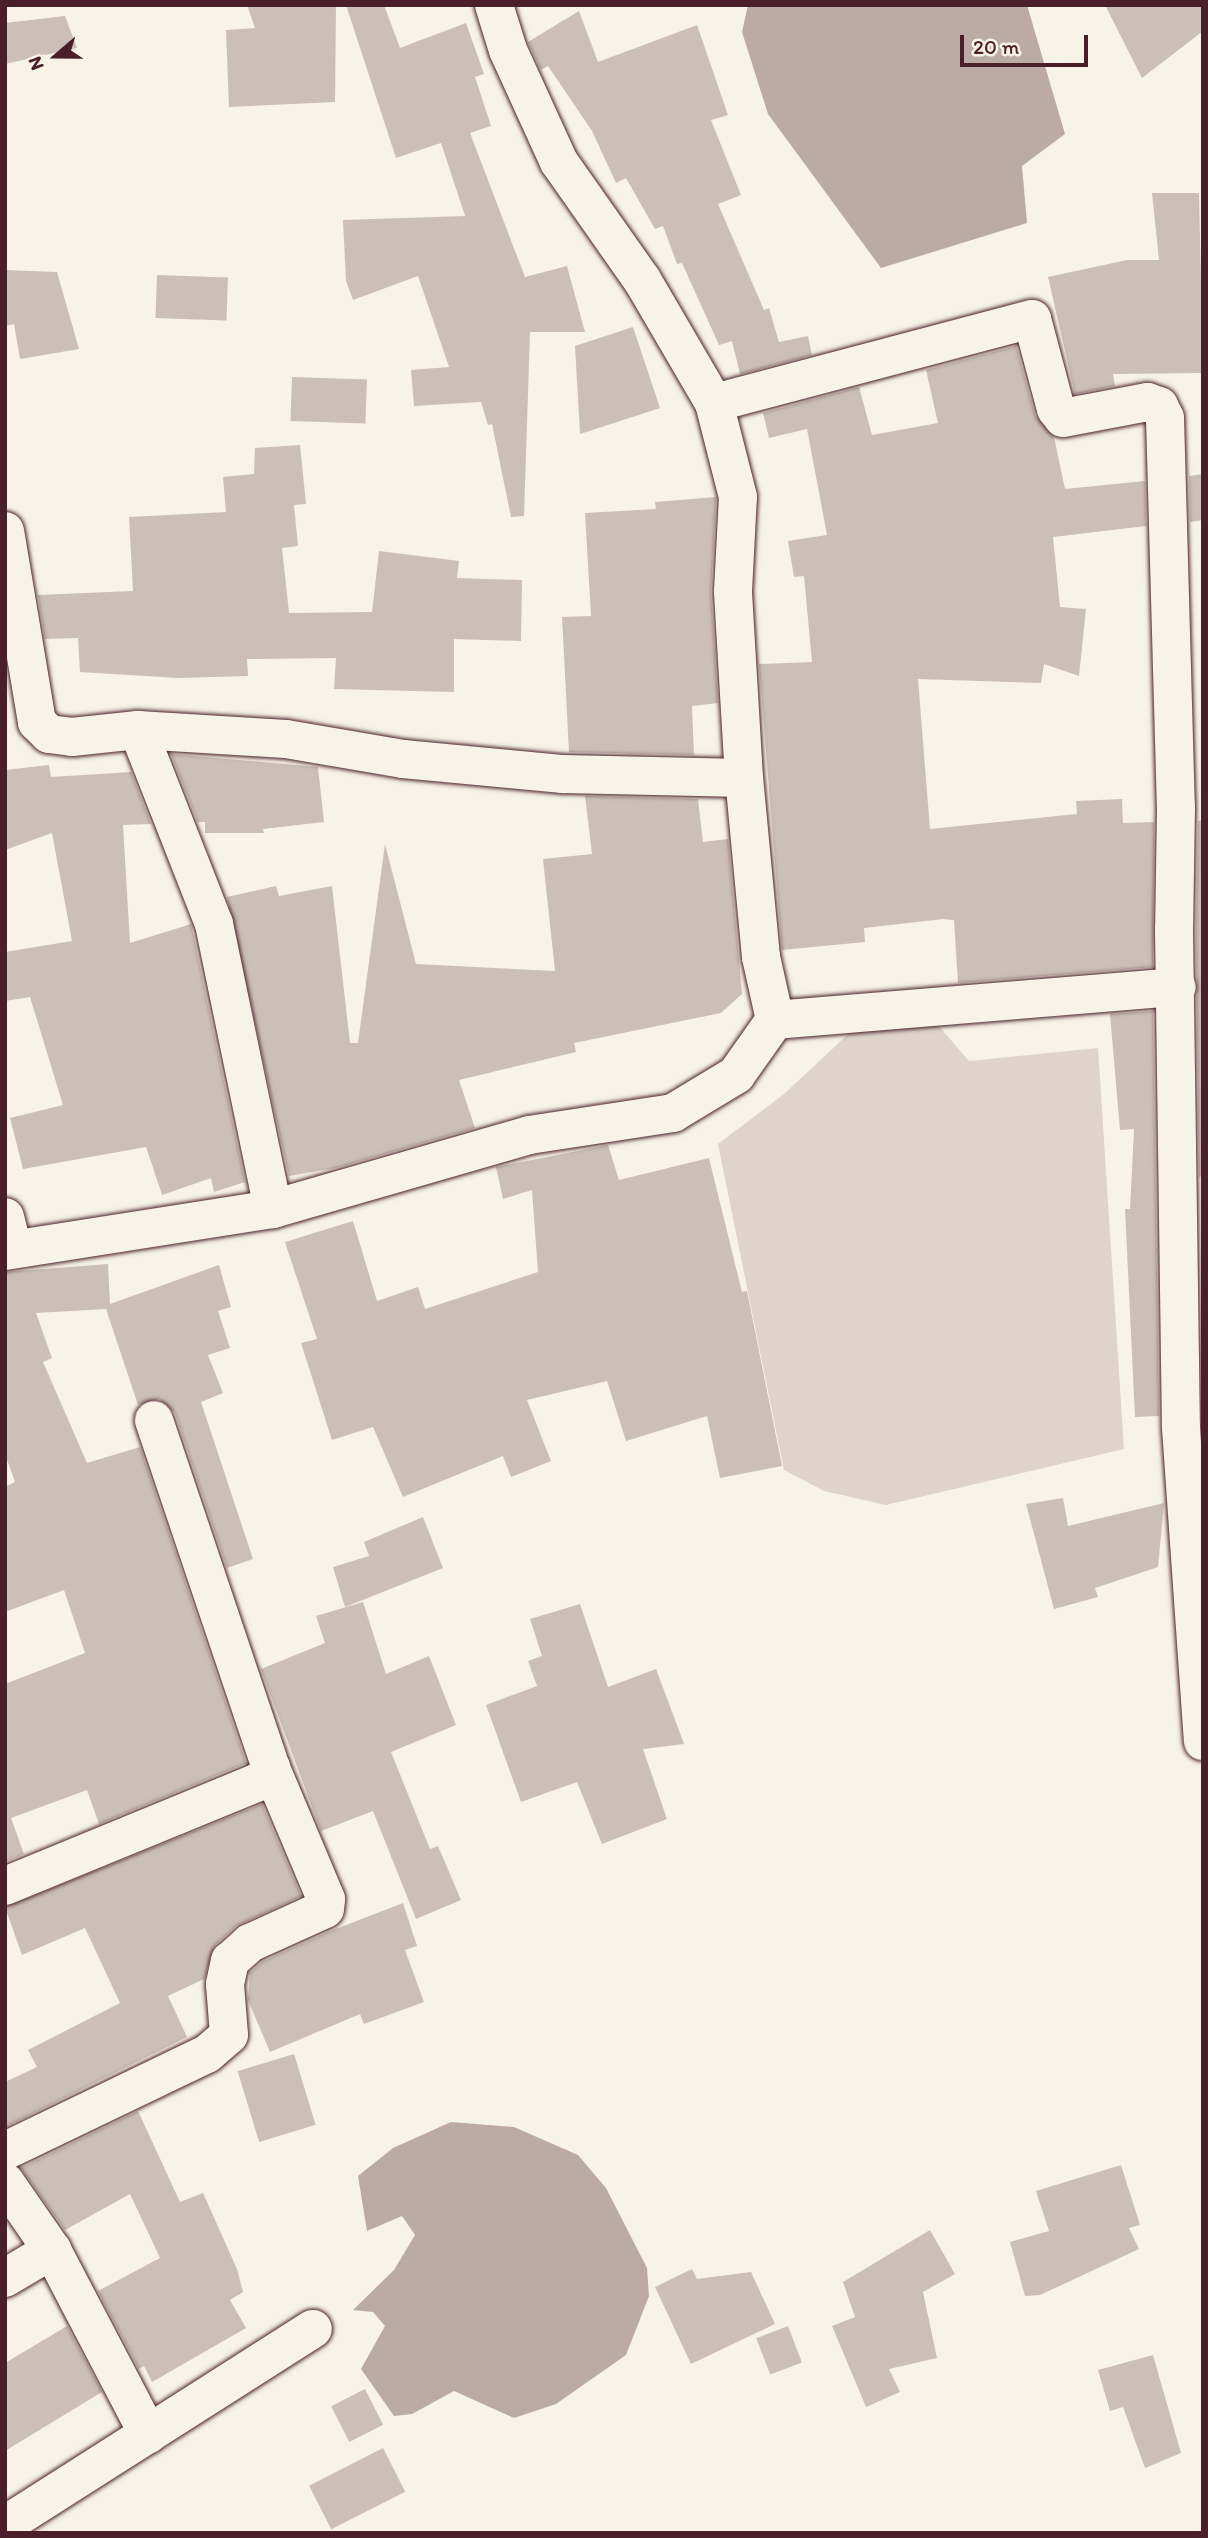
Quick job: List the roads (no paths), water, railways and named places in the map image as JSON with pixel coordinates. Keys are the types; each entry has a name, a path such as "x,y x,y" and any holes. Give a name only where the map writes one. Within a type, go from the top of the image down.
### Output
{"street":[{"path":"8,1239 273,1209 529,1135 673,1113 736,1074 775,1020 761,957 744,778 733,591 738,497 714,403 642,280 559,162 508,50 494,5"},
{"path":"714,403 1032,319 1056,410 1063,418 1148,402 1159,406 1165,418 1177,987 1191,1088 1181,1427 1203,1741"},
{"path":"5,531 18,692 37,722 49,734 72,737 138,730 286,739 403,759 563,774 744,778"},
{"path":"138,730 214,924 273,1209"},
{"path":"775,1020 1177,987"},
{"path":"5,2151 207,2054 229,2035 225,1984 230,1961 250,1943 325,1909 326,1899 271,1768 154,1420"},
{"path":"5,1886 256,1783 268,1776 271,1768"},
{"path":"5,2182 52,2250 148,2434"},
{"path":"5,2278 52,2250"},
{"path":"5,2525 313,2329"}]}
